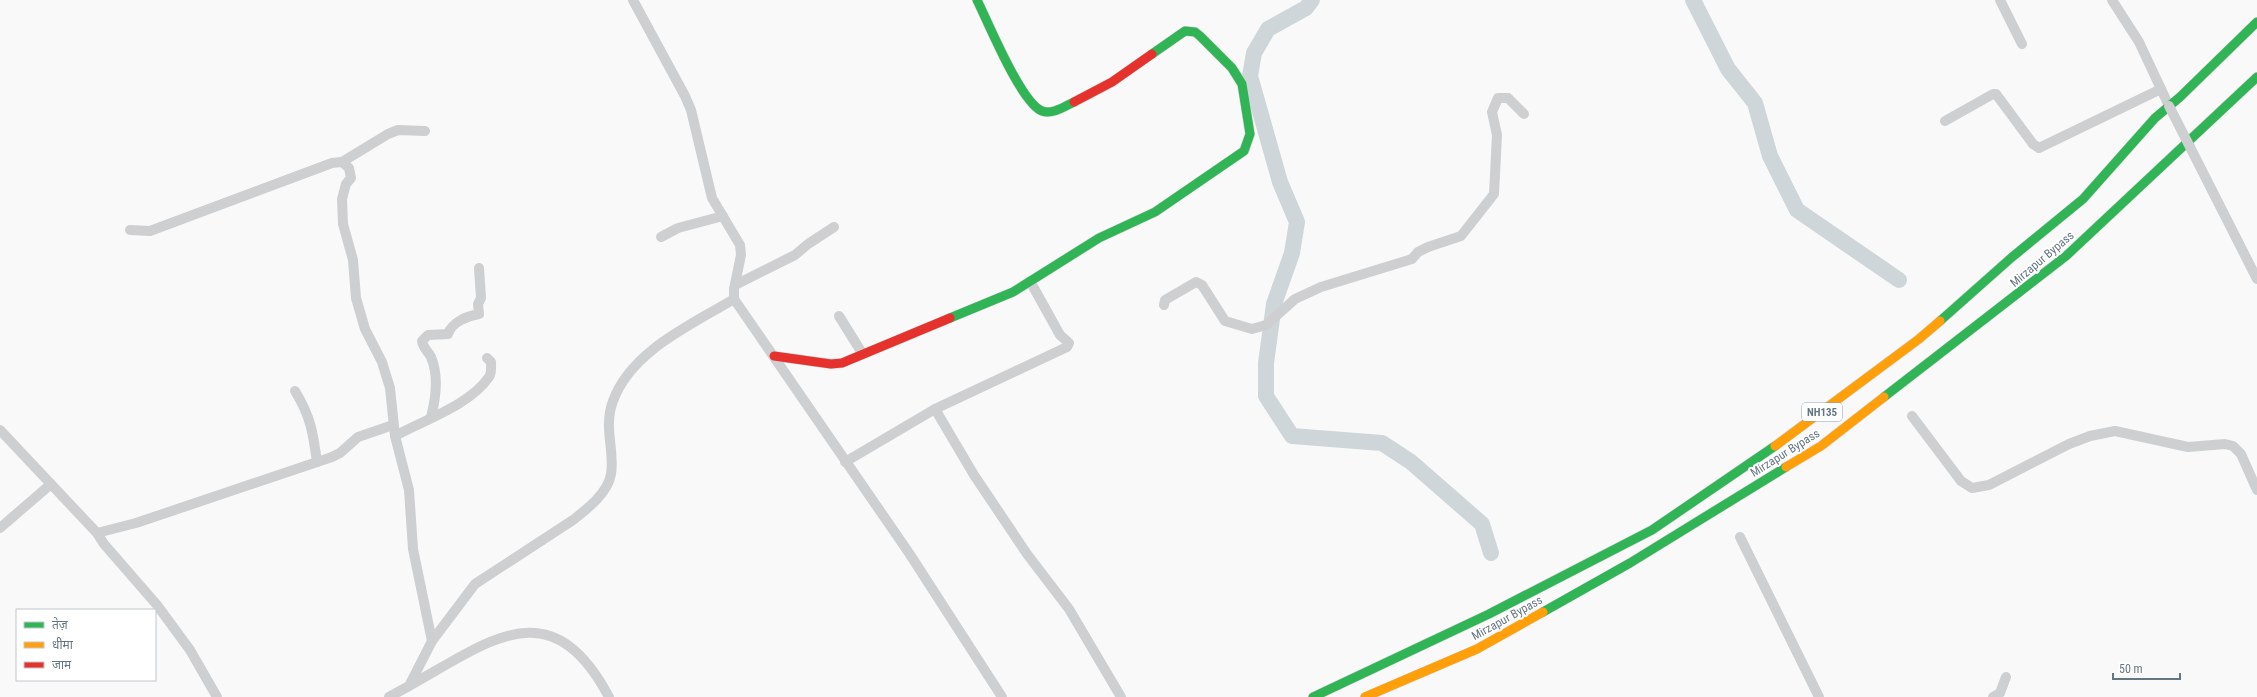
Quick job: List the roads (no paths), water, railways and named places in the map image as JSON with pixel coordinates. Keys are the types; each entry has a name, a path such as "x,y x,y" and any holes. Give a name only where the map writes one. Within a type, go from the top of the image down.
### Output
{"main road":[{"path":"774,356 807,359 832,366 841,364 862,353 1013,292 1099,238 1155,212 1239,156 1244,151 1250,134 1245,94 1238,77 1220,54 1195,32 1190,31 1177,36 1112,82 1056,111 1041,112 1027,100 1020,89 977,0"},
{"name":"NH135","path":"1313,697 1489,614 1652,530 1783,441 1919,339 2011,258 2083,199 2155,118 2257,22"},
{"name":"Mirzapur Bypass","path":"1365,697 1477,649 1630,563 1821,446 2066,256 2257,77"}],"street":[{"path":"632,0 685,96 690,110 712,198 740,245 742,255 735,285 734,299 909,553 1002,697"},
{"path":"2000,0 2022,44"},
{"path":"2112,0 2139,42 2169,106 2257,279"},
{"path":"1945,121 1993,94 1996,94 2033,144 2039,148 2161,89"},
{"path":"1164,305 1165,300 1196,282 1202,285 1225,320 1252,329 1266,325 1295,299 1321,287 1412,259 1418,252 1428,247 1461,236 1494,194 1497,135 1492,112 1498,98 1508,98 1524,114"},
{"path":"130,230 150,231 332,163 342,162 388,134 398,130 425,131"},
{"path":"342,162 347,165 351,173 351,178 346,184 341,210 343,224 353,260 356,298 365,329 386,373 390,388 395,436 406,475 413,549 432,641"},
{"path":"661,237 682,226 723,216"},
{"path":"735,285 795,255 813,240 834,227"},
{"path":"431,417 435,402 435,378 430,356 423,347 422,341 428,335 448,334 450,328 456,323 479,314 478,304 481,298 479,268"},
{"path":"845,462 935,409 1059,352 1068,345 1060,335 1030,281"},
{"path":"409,686 432,641 475,584 573,520 585,510 607,485 611,468 608,435 609,417 613,401 620,386 642,359 663,343 734,299"},
{"path":"839,316 862,353"},
{"path":"395,436 431,417 448,410 474,394 490,376 491,362 487,358"},
{"path":"296,391 307,410 313,433 317,462"},
{"path":"935,409 987,494 1031,560 1069,609 1120,697"},
{"path":"1912,416 1961,481 1972,488 1989,485 2069,444 2103,432 2115,431 2127,432 2193,448 2225,444 2233,446 2241,454 2257,490"},
{"path":"97,533 136,523 317,462 340,453 358,437 393,425"},
{"path":"0,430 97,533 104,544 157,605 190,650 217,697"},
{"path":"0,528 51,484"},
{"path":"1740,537 1819,697"},
{"path":"388,697 495,639 525,632 542,633 568,644 581,656 599,678 609,697"},
{"path":"1993,697 2000,693 2006,677"}],"waterway":[{"path":"1312,0 1306,8 1268,29 1254,53 1250,76 1280,182 1297,222 1292,253 1274,304 1266,363 1266,396 1292,436 1382,443 1411,462 1482,524 1491,553"},
{"path":"1693,0 1728,69 1755,103 1770,156 1797,210 1899,280"}]}
